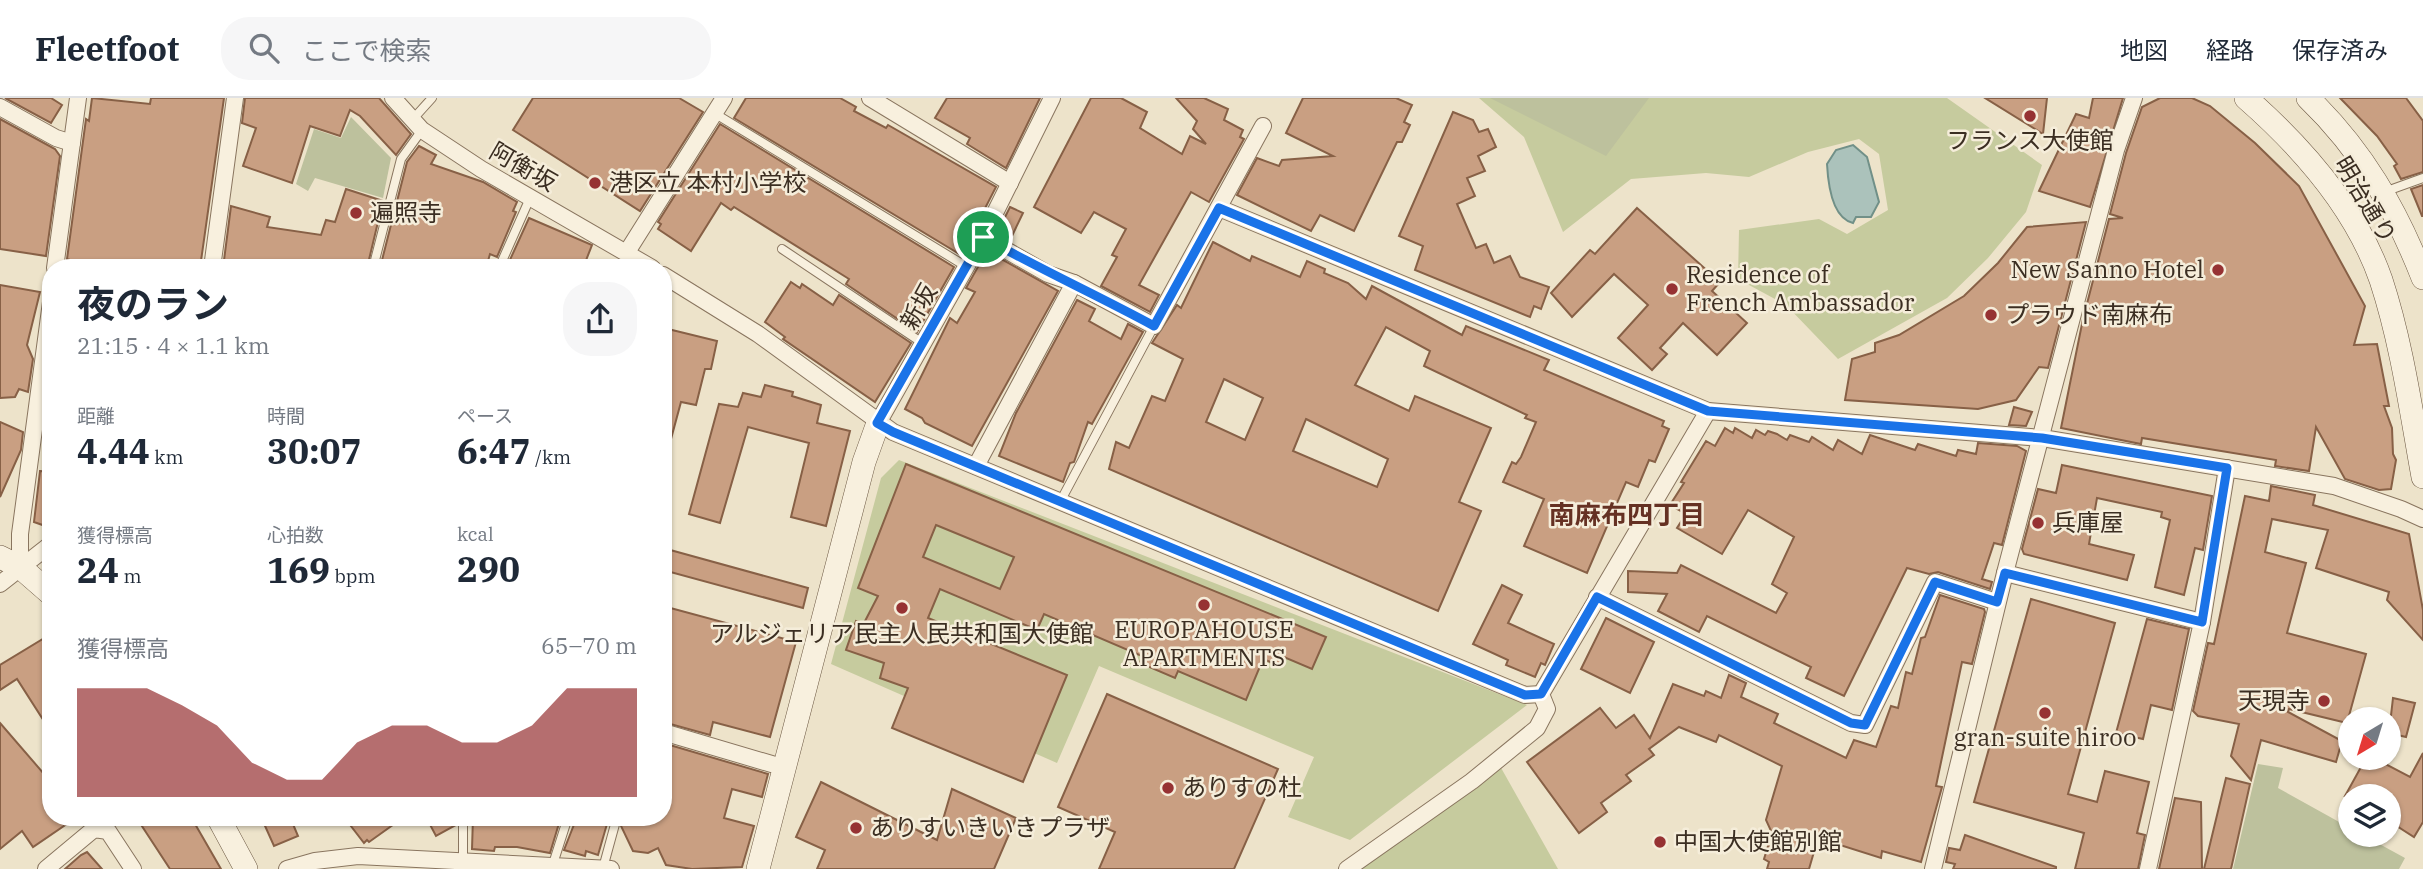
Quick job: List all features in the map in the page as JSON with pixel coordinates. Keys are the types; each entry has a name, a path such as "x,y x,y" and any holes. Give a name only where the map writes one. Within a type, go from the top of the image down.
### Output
{"main road":[{"name":"明治通り","path":"2246,98 2276,124 2314,166 2350,216 2380,277 2398,338 2423,477"},
{"name":"明治通り","path":"2308,98 2349,142 2384,192 2423,278"},
{"path":"758,869 869,444 877,423"},
{"path":"10,562 42,587"},
{"path":"223,826 246,869"}],"street":[{"path":"56,259 78,98"},
{"path":"213,259 235,98"},
{"name":"阿衡坂","path":"393,98 418,125 530,198 638,259"},
{"path":"627,252 724,98"},
{"path":"870,98 1010,183"},
{"name":"新坂","path":"877,423 967,267 1052,98"},
{"path":"1934,861 1997,602 2116,150 2134,98"},
{"path":"0,107 56,138 72,143"},
{"path":"983,237 1048,274 1074,283 1154,326 1263,126"},
{"path":"1219,208 1708,411 2042,438 2334,486 2423,519"},
{"path":"672,281 758,334 877,423 1525,695 1541,694"},
{"path":"976,466 1074,283"},
{"path":"0,584 20,534 42,369"},
{"path":"1541,694 1708,411"},
{"path":"2148,869 2202,622 2227,468"},
{"path":"10,562 42,548"},
{"path":"2005,573 2202,622"},
{"path":"1597,597 1851,723 1865,725 1935,582 1997,602"},
{"path":"1347,869 1472,781 1537,729 1547,709 1541,694"},
{"path":"672,735 785,768"},
{"path":"46,869 94,829 108,831 133,869"},
{"path":"287,869 315,861 358,856 607,868"}],"lane":[{"path":"375,259 401,159 432,98"},
{"path":"714,113 967,267"},
{"path":"2384,192 2423,178"},
{"path":"503,259 530,198"},
{"path":"782,249 924,344"},
{"path":"1060,502 1154,326"},
{"path":"463,826 463,861"},
{"path":"553,864 565,826"},
{"path":"607,868 615,826"}],"green space":[{"path":"1479,98 1947,98 2042,165 2026,212 1988,258 1947,298 1838,359 1786,305 1738,279 1739,230 1819,219 1847,234 1888,210 1879,154 1859,139 1808,152 1749,177 1706,173 1631,179 1563,232 1524,137"},
{"path":"1490,98 1649,98 1606,156"},
{"path":"351,117 391,158 383,198 315,178 308,191 296,184 314,129 341,138"},
{"path":"899,460 1527,705 1350,840 1288,817 1314,757 1099,666 1057,763 831,664 881,478"},
{"path":"2258,764 2283,768 2278,788 2338,821 2338,847 2385,847 2405,858 2399,869 2233,869"},
{"path":"1500,766 1558,869 1351,869"}],"water":[{"path":"1853,145 1867,157 1879,202 1871,217 1856,217 1853,223 1846,220 1836,207 1830,190 1827,164 1836,150"}],"building":[{"path":"5,98 51,98 62,105 51,123"},
{"path":"92,98 150,104 151,98 224,98 201,259 67,259 86,119 89,121"},
{"path":"245,98 379,98 411,134 396,155 360,116 350,110 340,136 310,126 292,183 243,166 256,128 242,123"},
{"path":"533,98 679,98 703,112 640,211 513,130"},
{"path":"746,98 840,98 856,107 854,111 886,128 888,125 996,187 961,255 734,118"},
{"path":"947,98 1040,98 1006,168 967,144 970,138 935,118"},
{"path":"1091,98 1121,98 1147,112 1140,128 1182,154 1190,136 1206,144 1193,129 1197,121 1176,98 1204,98 1228,109 1224,120 1243,130 1240,137 1244,139 1209,202 1191,192 1139,285 1159,295 1150,312 1101,286 1117,257 1112,255 1126,229 1094,212 1081,233 1034,207"},
{"path":"1303,98 1396,98 1412,105 1404,122 1410,125 1402,142 1397,142 1354,231 1320,215 1311,231 1237,195 1257,158 1279,166 1282,160 1333,156 1286,133"},
{"name":"フランス大使館","path":"1985,98 2047,98 2043,134"},
{"path":"2093,98 2123,98 2090,207 2039,191 2076,114 2089,118"},
{"name":"New Sanno Hotel","path":"2160,98 2192,98 2210,106 2255,143 2299,186 2365,306 2354,345 2377,344 2389,406 2384,406 2392,428 2393,454 2396,460 2391,489 2379,490 2345,479 2316,427 2309,471 2275,466 2276,460 2142,438 2141,444 2061,428 2083,319 2109,219 2123,218 2110,214 2126,153 2142,107"},
{"path":"2340,98 2406,98 2423,121 2423,172 2401,179 2394,166 2397,164 2377,136"},
{"path":"1453,112 1473,120 1479,132 1488,129 1496,147 1478,156 1485,171 1467,178 1475,196 1457,204 1476,248 1486,244 1494,263 1510,256 1520,277 1549,287 1541,309 1534,306 1530,317 1415,270 1423,246 1399,236"},
{"path":"0,119 55,149 60,156 46,256 0,249"},
{"path":"720,124 954,267 917,332 846,284 849,279 734,207 731,210 721,203 691,251 658,229 661,224 658,222"},
{"path":"419,146 436,155 431,164 483,182 517,202 513,211 516,212 497,257 490,254 489,259 382,259 407,162"},
{"path":"2423,185 2423,216 2422,216 2411,189"},
{"path":"346,189 383,201 369,259 224,259 231,206 270,217 267,227 321,235 326,220 335,222"},
{"path":"1010,207 1023,213 1010,240 997,233"},
{"name":"Residence of French Ambassador","path":"1637,208 1720,282 1712,291 1747,323 1717,355 1683,323 1660,348 1667,354 1652,370 1618,338 1648,305 1614,274 1572,317 1551,293 1590,250 1595,254"},
{"path":"529,218 592,245 587,259 510,259"},
{"name":"プラウド南麻布","path":"2086,222 2048,368 2039,367 2016,400 1978,409 1845,400 1852,359 1875,352 1875,343 1899,335 1964,296 1998,263 2027,227"},
{"path":"1213,242 1250,261 1252,256 1300,277 1307,261 1325,269 1324,273 1348,283 1366,299 1372,286 1462,335 1466,326 1549,360 1544,370 1664,421 1662,426 1669,429 1655,462 1649,460 1638,487 1626,482 1587,573 1524,546 1544,499 1503,482 1512,462 1516,464 1521,457 1536,422 1525,418 1527,415 1424,366 1430,351 1386,327 1355,385 1409,411 1415,396 1491,428 1459,502 1481,511 1438,611 1109,469 1116,442 1129,448 1152,396 1165,401 1183,359 1152,343 1177,305 1181,308","holes":["1224,379 1263,398 1245,440 1206,422","1306,419 1388,459 1377,487 1293,451"]},
{"path":"987,251 1058,291 972,446 925,423 922,418 905,409 950,318 957,323 975,292 966,288"},
{"path":"791,282 800,288 802,284 833,305 839,295 911,343 875,402 783,339 785,337 765,322"},
{"path":"0,285 40,292 27,345 33,359 28,392 19,389 15,397 0,398"},
{"path":"1077,300 1095,309 1089,321 1121,339 1128,324 1143,332 1092,424 1088,422 1074,462 1070,463 1063,482 999,456 1016,413"},
{"path":"672,330 717,341 711,369 705,369 696,405 681,402 672,435"},
{"path":"765,385 793,392 792,396 821,405 817,423 850,431 826,526 791,517 809,443 748,427 720,523 689,514 719,404 738,407 743,393 761,397"},
{"path":"2014,407 2032,412 2026,426 2009,425"},
{"path":"0,422 23,432 21,450 0,497"},
{"path":"1725,428 1733,433 1735,428 1752,438 1756,430 1765,435 1768,431 1787,440 1790,435 1809,442 1812,437 1833,450 1838,440 1862,454 1870,435 1915,450 1918,444 1956,456 1958,450 1976,454 1978,443 2017,446 2026,451 2002,545 1994,543 1982,579 1992,582 1990,589 1938,572 1929,574 1907,568 1844,696 1806,678 1811,667 1707,616 1699,632 1658,611 1667,594 1628,592 1628,571 1677,573 1681,565 1776,613 1787,593 1772,584 1794,537 1748,510 1722,554 1677,528 1686,514 1670,505 1684,483 1681,482 1706,441 1715,446"},
{"path":"906,464 1326,637 1312,669 1284,657 1280,666 1263,659 1246,700 1178,671 1175,678 1140,663 1142,656 1044,614 1037,630 940,589 928,618 1067,675 1023,782 892,728 908,688 880,678 884,663 846,650 856,621 864,623 878,596 858,588","holes":["936,525 1014,557 1000,589 923,557"]},
{"path":"2062,465 2212,496 2203,550 2195,548 2184,595 2155,587 2170,520 2161,517 2162,512 2097,498 2089,544 2134,555 2127,580 2024,554 2022,549 2038,489 2056,493"},
{"path":"40,471 42,471 42,525 34,522"},
{"path":"2271,486 2315,495 2313,505 2409,534 2423,610 2423,640 2387,600 2389,592 2316,568 2328,530 2272,519 2265,552 2306,563 2287,633 2366,654 2351,707 2338,707 2338,721 2289,709 2288,712 2338,739 2336,762 2261,740 2251,780 2231,756 2239,724 2198,716 2193,711 2208,643 2214,644 2245,496 2269,501"},
{"path":"672,550 808,588 803,608 672,572"},
{"path":"1502,585 1522,595 1508,623 1554,644 1545,665 1541,663 1535,677 1506,665 1508,660 1473,644"},
{"path":"1940,595 1984,609 1985,612 1972,664 1962,662 1936,786 1942,787 1921,862 1882,851 1881,858 1818,838 1809,869 1767,869 1769,862 1764,859 1772,833 1766,820 1782,766 1719,735 1716,742 1679,727 1649,749 1654,755 1626,775 1631,781 1601,803 1607,812 1579,833 1527,762 1600,708 1616,728 1634,715 1650,738 1673,684 1704,696 1706,691 1721,698 1729,675 1746,683 1741,697 1778,714 1774,723 1846,758 1854,740 1876,747 1891,706 1898,708 1906,672 1912,674 1921,638 1925,637"},
{"name":"gran-suite hiroo","path":"2031,599 2115,623 2068,794 2097,802 2105,771 2149,782 2137,833 2145,835 2138,869 2075,869 2084,833 1974,802"},
{"path":"672,608 796,642 770,737 713,722 710,735 672,724"},
{"path":"1606,618 1654,642 1630,693 1581,669"},
{"path":"2147,619 2189,629 2172,710 2151,705 2143,739 2116,733"},
{"path":"42,639 42,718 17,679 0,690 0,665"},
{"name":"ありすの杜","path":"1107,694 1278,769 1234,869 1099,869 1115,832 1058,807"},
{"path":"2393,698 2415,703 2406,737 2401,736 2401,707 2392,707"},
{"path":"0,723 42,772 42,826 64,826 33,847 22,831 0,849"},
{"path":"672,746 768,774 762,797 732,789 724,818 754,826 742,867 692,869 666,865 658,848 648,853 633,851 621,826 672,826"},
{"path":"2423,753 2423,822 2414,837 2401,829 2401,784 2352,784 2359,770 2397,770 2410,777"},
{"path":"2226,778 2250,784 2231,869 2204,869"},
{"name":"ありすいきいきプラザ","path":"821,782 937,840 952,789 1016,818 994,869 817,869 825,850 796,837"},
{"path":"2175,798 2201,802 2202,869 2159,869"},
{"path":"142,826 196,826 221,869 170,869"},
{"path":"265,826 294,826 298,836 274,846"},
{"path":"351,826 391,826 369,842 367,840 364,843"},
{"path":"431,826 454,826 436,836"},
{"path":"473,826 558,826 550,853 517,847 495,847 494,851 472,849"},
{"path":"573,826 606,826 598,855 586,851 585,856 564,850"},
{"path":"1965,835 2056,869 1953,869 1955,864 1946,862 1949,848 1960,850"},
{"path":"87,852 102,869 65,869 81,855"}],"place":[{"name":"フランス大使館","path":"2030,116"},
{"name":"港区立 本村小学校","path":"595,183"},
{"name":"遍照寺","path":"356,213"},
{"name":"New Sanno Hotel","path":"2218,270"},
{"name":"Residence of French Ambassador","path":"1672,289"},
{"name":"プラウド南麻布","path":"1991,315"},
{"name":"兵庫屋","path":"2038,523"},
{"name":"EUROPAHOUSE APARTMENTS","path":"1204,605"},
{"name":"アルジェリア民主人民共和国大使館","path":"902,608"},
{"name":"天現寺","path":"2324,701"},
{"name":"gran-suite hiroo","path":"2045,713"},
{"name":"ありすの杜","path":"1168,788"},
{"name":"ありすいきいきプラザ","path":"856,828"},
{"name":"中国大使館別館","path":"1660,842"}],"district":[{"name":"南麻布四丁目","path":"1627,515"}],"route":[{"path":"1219,208 1708,411 2042,438 2227,468 2202,622 2005,573 1997,602 1935,582 1865,725 1851,723 1597,597 1541,694 1525,695 893,432 877,423 983,237 1048,274 1074,283 1154,326 1219,208"}]}
